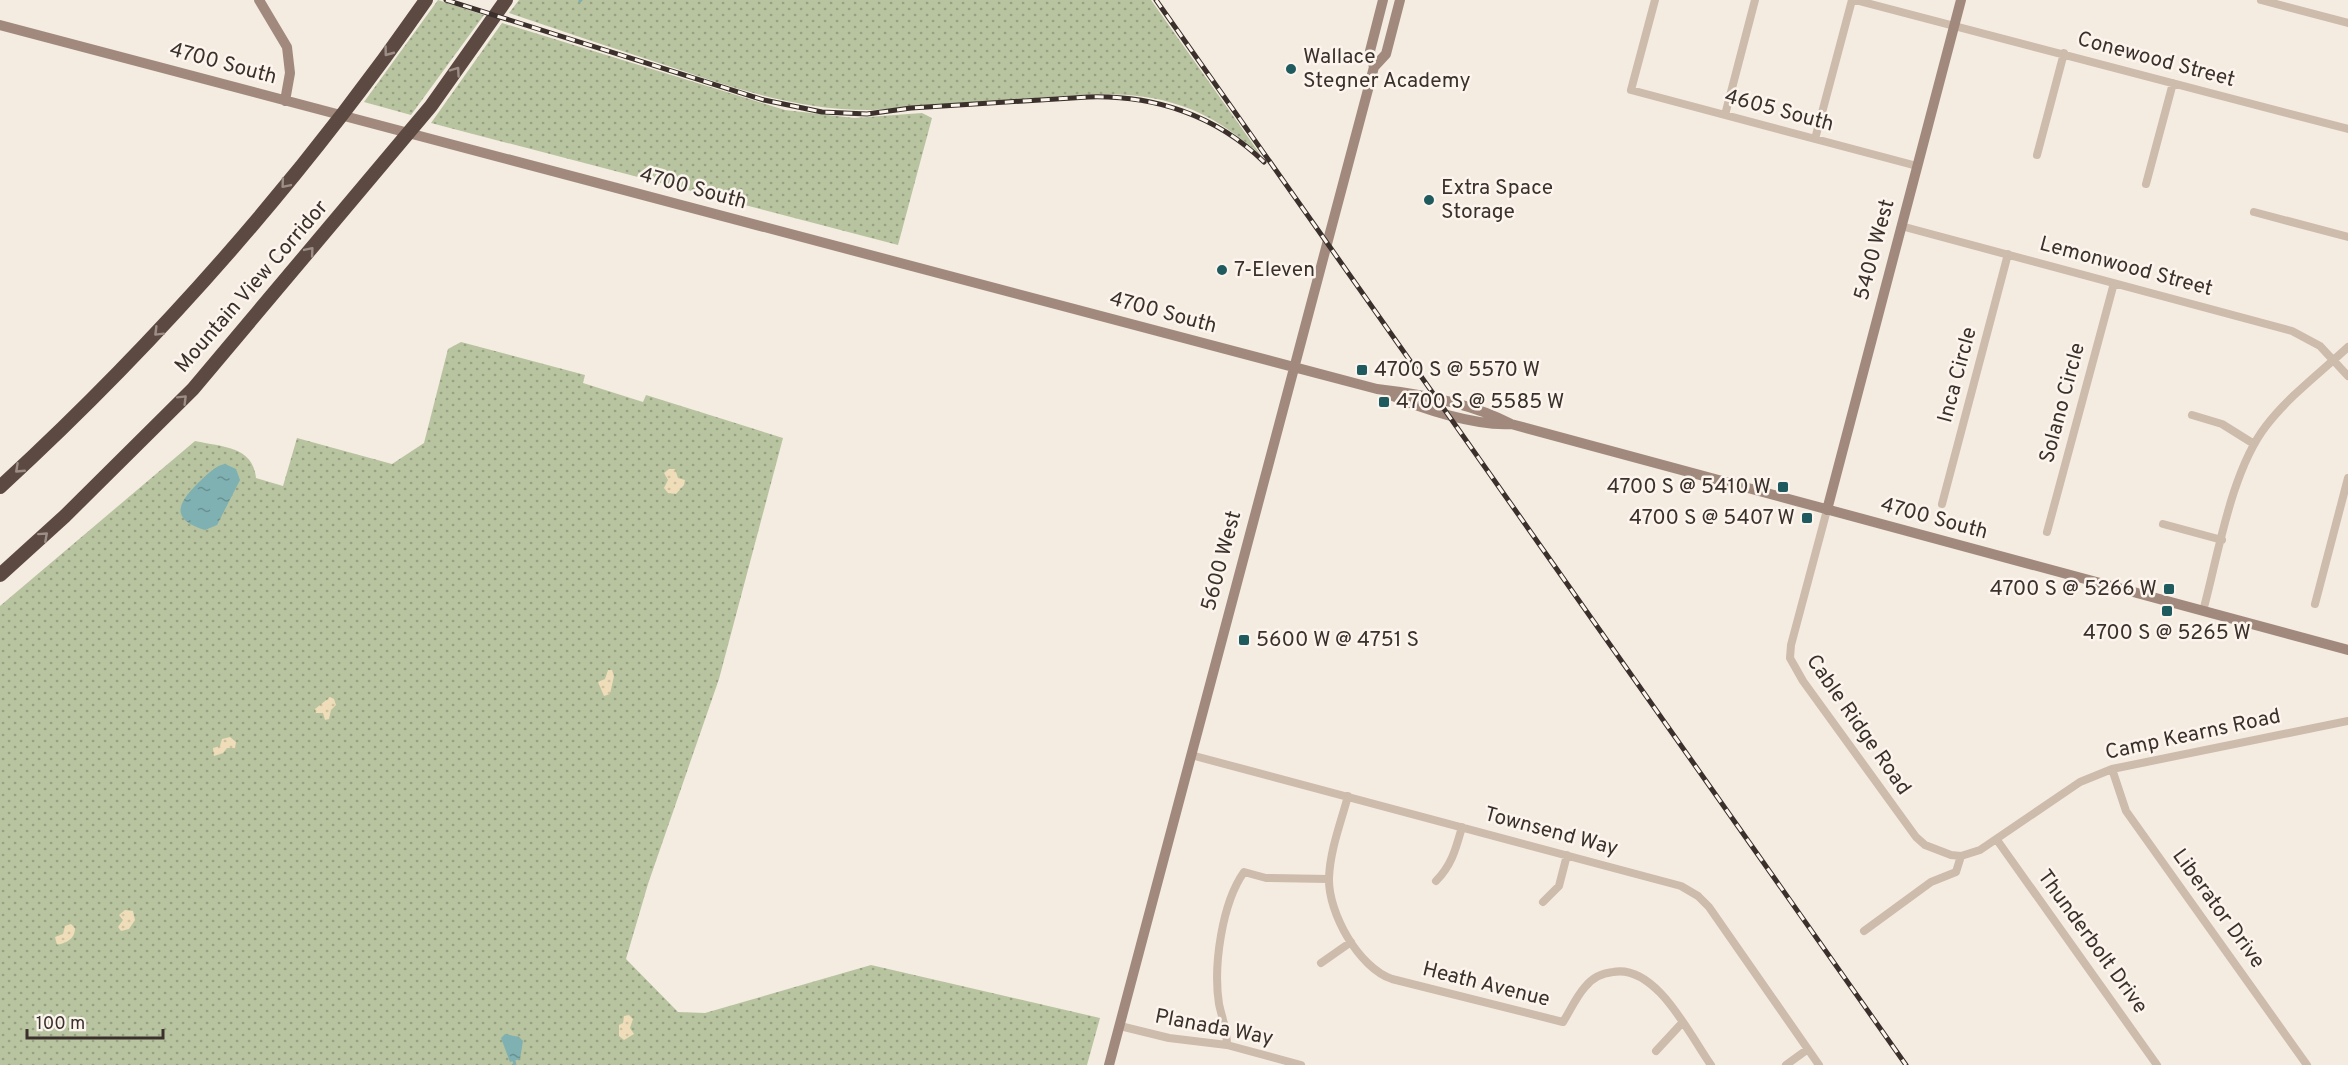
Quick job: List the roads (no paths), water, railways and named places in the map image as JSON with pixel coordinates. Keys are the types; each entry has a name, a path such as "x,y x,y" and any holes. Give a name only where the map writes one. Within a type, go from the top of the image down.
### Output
{"highway":[{"name":"Mountain View Corridor","path":"0,487 182,307 322,139 426,0"},
{"name":"Mountain View Corridor","path":"0,575 65,516 193,389 431,106 506,0"}],"main road":[{"path":"259,0 287,47 290,73 285,100"},
{"name":"5600 West","path":"1374,67 1370,51 1383,0"},
{"name":"5600 West","path":"1109,1065 1374,67 1386,54 1400,0"},
{"name":"5400 West","path":"1827,510 1961,0"},
{"name":"4700 South","path":"0,25 1377,389 1405,402 1493,425 1511,424 2348,650"}],"street":[{"name":"4605 South","path":"1655,0 1631,90 1917,166"},
{"path":"1725,115 1755,0"},
{"path":"1815,139 1853,0"},
{"name":"Conewood Street","path":"1853,0 2064,53 2348,129"},
{"path":"2261,0 2348,23"},
{"path":"2037,155 2064,53"},
{"path":"2146,184 2173,83"},
{"path":"2254,212 2348,237"},
{"name":"Lemonwood Street","path":"1901,226 2292,331 2313,341 2348,376"},
{"name":"Inca Circle","path":"1942,504 2008,254"},
{"name":"Solano Circle","path":"2047,532 2114,283"},
{"path":"2203,611 2241,472 2254,444 2272,418 2348,347"},
{"path":"2192,415 2222,424 2254,444"},
{"path":"2315,604 2348,478"},
{"name":"Cable Ridge Road","path":"1827,510 1791,645 1790,658 1803,681 1916,837 1938,851 1961,856"},
{"path":"2163,525 2222,540"},
{"name":"Camp Kearns Road","path":"1961,856 1980,850 1997,840 2080,782 2112,769 2348,721"},
{"name":"Townsend Way","path":"1191,755 1668,881 1698,896 1709,908 1819,1065"},
{"name":"Liberator Drive","path":"2112,769 2126,811 2307,1065"},
{"name":"Heath Avenue","path":"1348,796 1333,852 1329,879 1336,909 1351,942 1369,967 1383,976 1563,1022 1585,987 1594,978 1604,973 1633,972 1645,977 1659,990 1711,1065"},
{"path":"1436,881 1447,870 1453,858 1462,827"},
{"name":"Thunderbolt Drive","path":"1997,840 2157,1065"},
{"path":"1543,902 1559,886 1567,855"},
{"path":"1864,931 1931,882 1956,872 1961,856"},
{"path":"1227,1045 1227,1030 1219,1005 1218,950 1235,885 1244,872 1266,878 1329,879"},
{"path":"1321,963 1351,942"},
{"path":"1656,1051 1682,1023"},
{"name":"Planada Way","path":"1120,1026 1169,1038 1227,1045 1301,1065"},
{"path":"1786,1065 1808,1049"}],"water":[{"path":"225,464 236,469 240,480 217,525 205,530 194,526 186,521 180,511 185,498 214,469"},
{"path":"505,1034 519,1037 523,1041 520,1059 510,1062 501,1038"}],"waterway":[{"path":"514,1061 515,1065"}],"railway":[{"path":"446,0 764,100 822,112 867,114 911,108 1113,97 1160,104 1205,120 1226,132 1264,162"},
{"path":"1156,0 1906,1065"}],"place":[{"name":"Wallace Stegner Academy","path":"1291,69"},
{"name":"Extra Space Storage","path":"1429,200"},
{"name":"7-Eleven","path":"1222,270"},
{"name":"4700 S @ 5570 W","path":"1362,370"},
{"name":"4700 S @ 5585 W","path":"1384,402"},
{"name":"4700 S @ 5410 W","path":"1783,487"},
{"name":"4700 S @ 5407 W","path":"1807,518"},
{"name":"4700 S @ 5266 W","path":"2169,589"},
{"name":"4700 S @ 5265 W","path":"2167,611"},
{"name":"5600 W @ 4751 S","path":"1244,640"}]}
